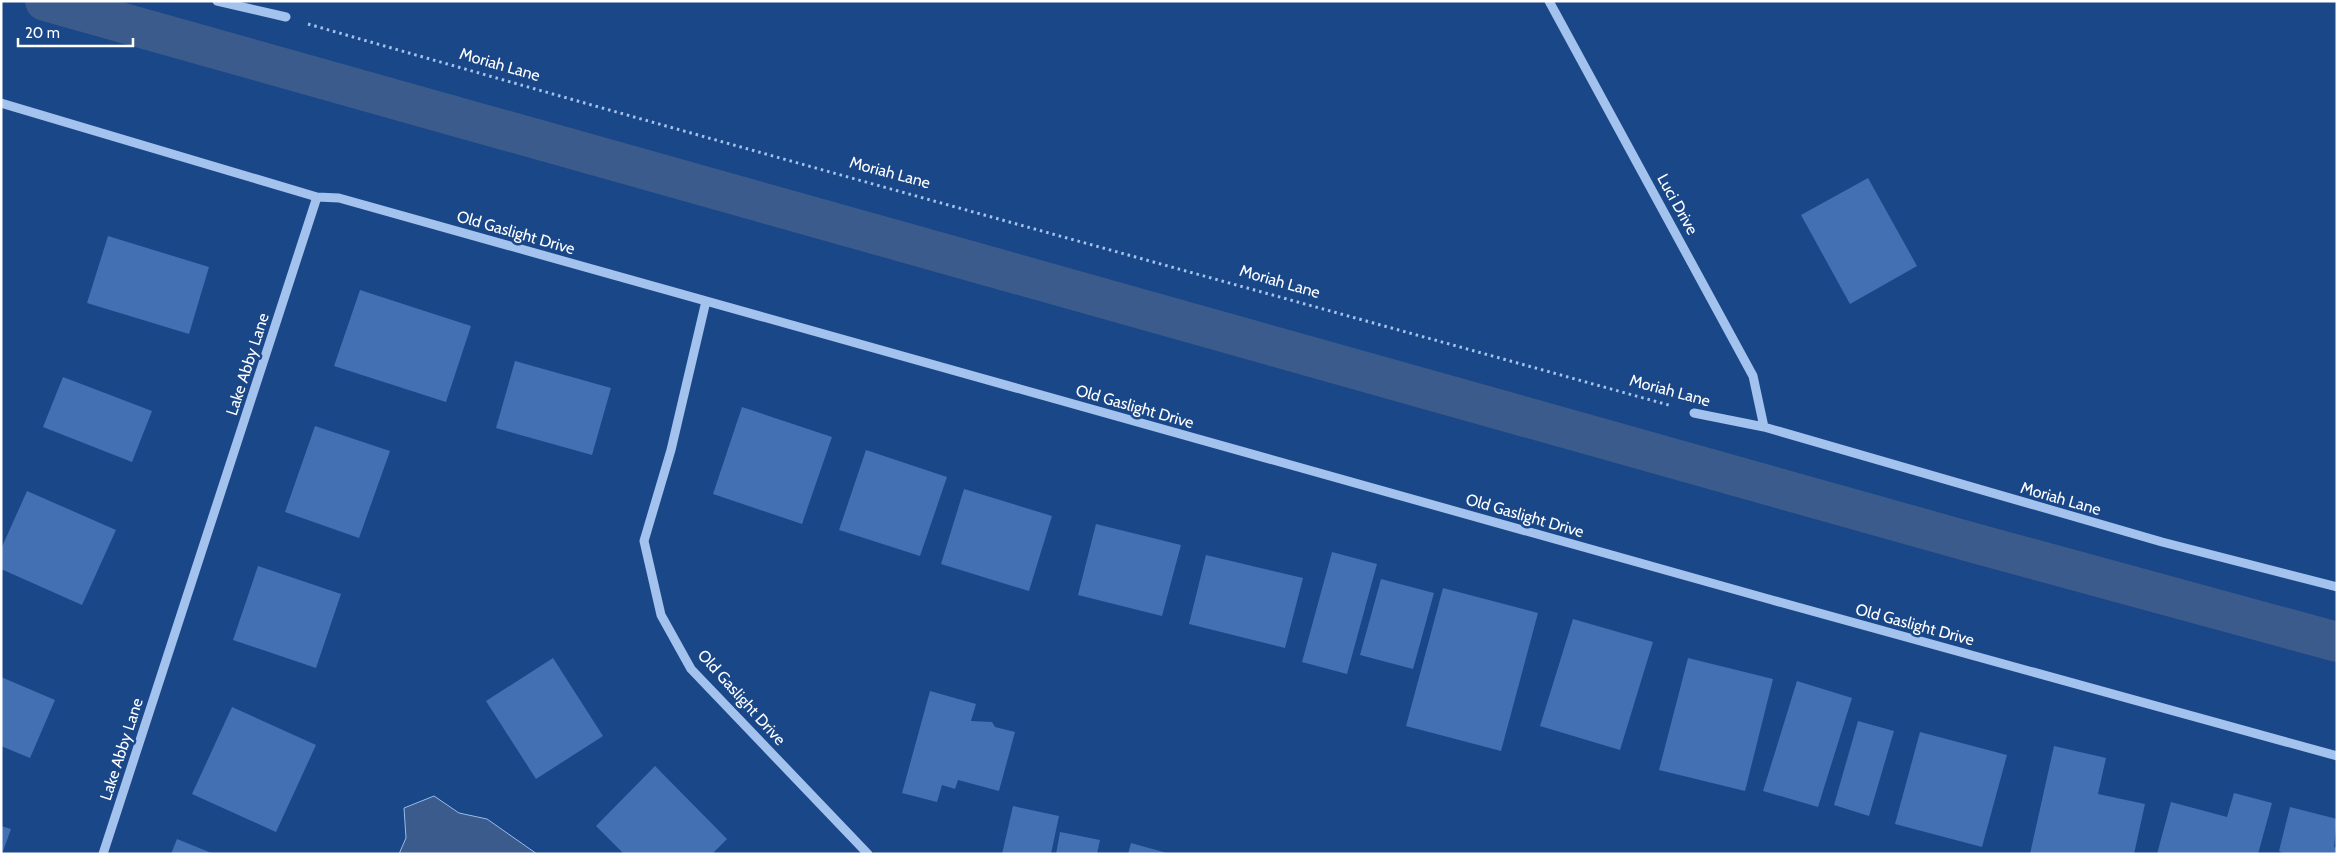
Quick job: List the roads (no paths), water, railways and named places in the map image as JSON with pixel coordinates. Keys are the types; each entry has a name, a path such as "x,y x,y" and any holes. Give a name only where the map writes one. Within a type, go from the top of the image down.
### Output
{"street":[{"path":"217,1 286,18"},
{"name":"Luci Drive","path":"1549,1 1754,376 1764,428"},
{"path":"1,103 317,197"},
{"name":"Old Gaslight Drive","path":"317,197 339,198 1772,600 2337,756"},
{"name":"Lake Abby Lane","path":"102,854 317,197"},
{"name":"Old Gaslight Drive","path":"706,301 671,450 644,541 661,615 691,669 868,854"},
{"name":"Moriah Lane","path":"1694,413 1764,428 2162,542 2337,587"}],"water":[{"path":"434,796 459,813 487,819 537,854 399,854 406,838 404,808"}],"waterway":[{"path":"45,1 1974,543 2337,642"}]}
